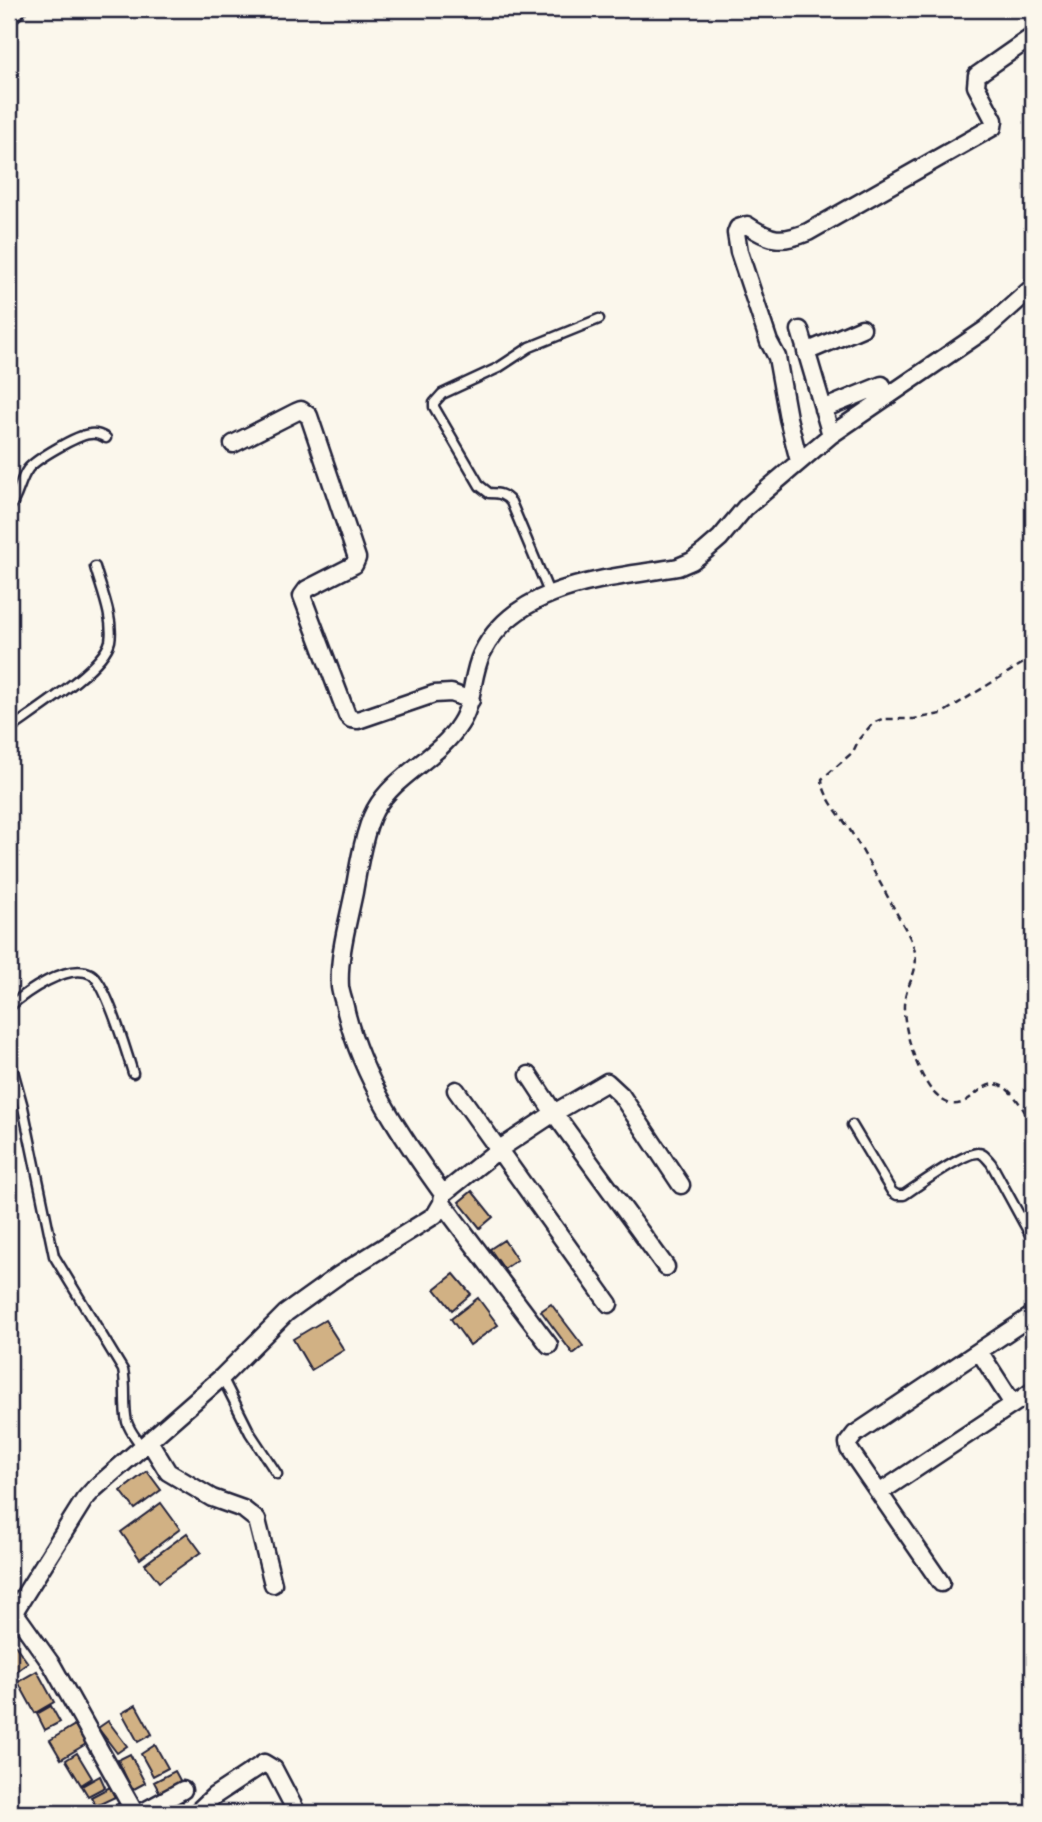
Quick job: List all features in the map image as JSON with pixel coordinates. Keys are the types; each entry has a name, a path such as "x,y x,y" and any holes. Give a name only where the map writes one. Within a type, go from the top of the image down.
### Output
{"street":[{"path":"9,16 17,9"},
{"path":"799,461 777,357 769,342 739,252 736,233 738,229 747,225 765,237 777,240 793,238 993,127 994,120 976,86 977,75 1033,36"},
{"path":"549,1345 442,1199 388,1112 351,1032 340,987 344,937 360,859 374,812 390,787 444,745 461,723 471,700 481,655 493,636 527,605 571,586 678,567 692,561 720,538 745,508 831,435 986,329 1033,287"},
{"path":"806,352 862,328"},
{"path":"800,330 831,435"},
{"path":"823,410 882,385"},
{"path":"233,444 301,410 309,416 357,558 354,565 304,591 302,596 347,715 358,720 434,694 452,693 471,700"},
{"path":"529,1075 666,1267"},
{"path":"135,1813 52,1665 12,1617 84,1500 222,1377 286,1313 435,1215 442,1199 498,1150 607,1082 621,1095 681,1185"},
{"path":"456,1090 610,1304"},
{"path":"941,1583 849,1449 850,1439 1033,1315"},
{"path":"979,1351 1013,1404"},
{"path":"879,1493 1033,1391"},
{"path":"146,1444 168,1472 212,1498 243,1509 257,1520 273,1584"},
{"path":"196,1813 214,1796 264,1763 274,1769 297,1813"},
{"path":"141,1813 183,1790"}],"lane":[{"path":"550,594 511,502 506,496 489,493 480,486 434,403 442,394 498,368 530,347 599,319"},
{"path":"9,508 18,494 25,474 36,462 90,433 106,438"},
{"path":"9,730 85,673 105,653 111,633 95,567"},
{"path":"9,1007 37,986 65,974 92,974 104,990 133,1073"},
{"path":"9,1056 23,1107 54,1256 123,1370 127,1384 126,1419 130,1430 146,1444"},
{"path":"852,1125 892,1192 897,1195 904,1195 960,1160 976,1153 983,1154 991,1163 1033,1240"},
{"path":"222,1377 250,1433 277,1474"}],"path":[{"path":"1033,657 942,714 914,719 881,719 873,723 859,739 853,752 822,779 825,792 864,852 914,949 915,972 904,1005 912,1051 924,1082 946,1103 954,1106 985,1086 1002,1086 1016,1098 1033,1126"}],"building":[{"path":"472,1191 493,1217 480,1228 459,1202"},
{"path":"504,1240 517,1260 504,1269 490,1249"},
{"path":"454,1274 471,1294 452,1310 435,1289"},
{"path":"478,1298 498,1325 470,1345 451,1319"},
{"path":"551,1304 583,1346 573,1354 541,1311"},
{"path":"325,1320 344,1350 311,1370 293,1339"},
{"path":"147,1471 161,1490 135,1509 121,1491"},
{"path":"161,1503 180,1529 140,1559 121,1532"},
{"path":"187,1533 201,1552 159,1582 145,1564"},
{"path":"15,1645 28,1663 14,1673 9,1665 9,1650"},
{"path":"37,1671 54,1702 35,1713 18,1682"},
{"path":"136,1705 152,1734 138,1742 122,1713"},
{"path":"51,1706 60,1722 45,1730 37,1714"},
{"path":"108,1721 127,1746 117,1753 98,1728"},
{"path":"75,1725 86,1744 61,1759 50,1740"},
{"path":"155,1745 168,1768 153,1776 141,1754"},
{"path":"77,1753 92,1778 81,1785 66,1760"},
{"path":"130,1754 145,1783 132,1790 118,1760"},
{"path":"175,1771 182,1784 161,1795 154,1782"},
{"path":"100,1776 105,1787 88,1796 82,1786"},
{"path":"110,1787 115,1797 96,1806 91,1797"},
{"path":"182,1801 188,1813 158,1813"},
{"path":"120,1803 125,1813 99,1813"}]}
